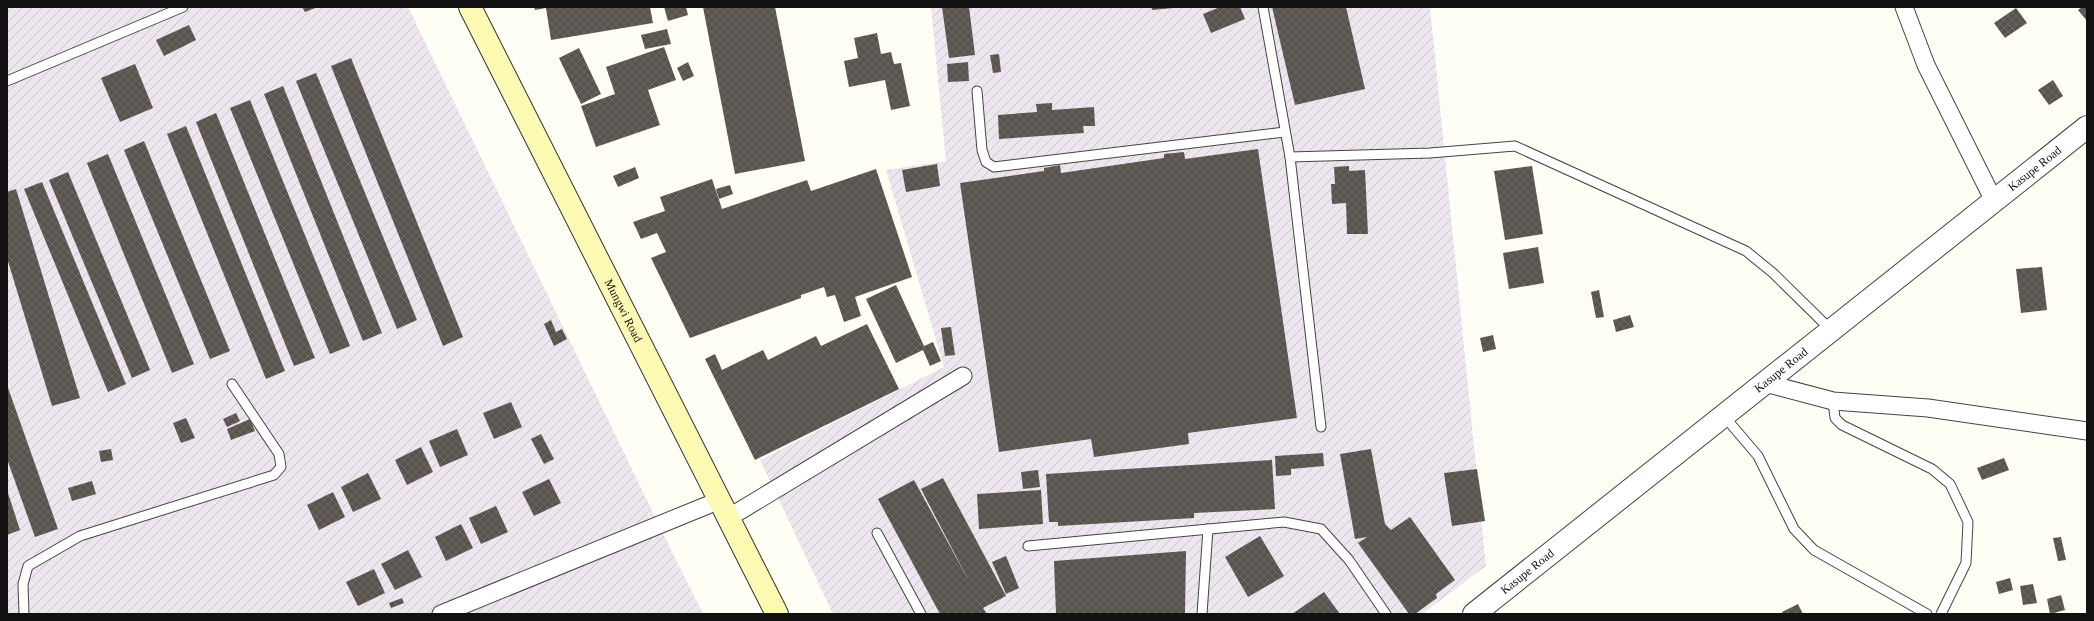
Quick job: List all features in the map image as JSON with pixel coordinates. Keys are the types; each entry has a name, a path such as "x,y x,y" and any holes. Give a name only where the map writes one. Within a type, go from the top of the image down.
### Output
{"main road":[{"name":"Mungwi Road","path":"459,7 763,614"},
{"name":"Mungwi Road","path":"470,7 777,614"}],"street":[{"path":"1904,7 1926,65 1994,202"},
{"name":"Kasupe Road","path":"1474,614 2087,127"},
{"path":"728,518 963,376"},
{"path":"1765,383 1833,401 1928,408 2087,431"},
{"path":"441,614 708,505"}],"lane":[{"path":"7,81 183,7"},
{"path":"1262,7 1290,157 1321,427"},
{"path":"977,91 982,150 986,162 994,167 1285,132"},
{"path":"1290,157 1430,153 1515,146 1746,251 1773,273 1831,330"},
{"path":"24,614 23,584 28,566 39,558 80,536 274,475 281,467 279,454 232,384"},
{"path":"1833,401 1835,418 1842,425 1932,469 1950,484 1968,522 1966,563 1941,614"},
{"path":"1724,416 1758,456 1794,529 1814,550 1927,614"},
{"path":"1028,546 1284,522 1321,529 1349,560 1386,614"},
{"path":"1202,614 1208,529"},
{"path":"878,533 921,614"}],"shaded area":[{"path":"7,7 408,7 703,614 7,614"},
{"path":"931,7 1430,7 1486,566 1422,614 833,614 760,460 944,367 886,170 946,161"}],"building":[{"path":"302,7 318,7 305,12"},
{"path":"534,7 650,7 653,23 551,40 546,8 535,10"},
{"path":"664,7 686,7 688,15 668,21"},
{"path":"703,7 775,7 805,161 735,174"},
{"path":"942,7 969,7 975,55 949,58"},
{"path":"1152,7 1173,7 1173,8 1152,10"},
{"path":"1220,7 1240,7 1245,19 1211,33 1203,14"},
{"path":"1272,7 1346,7 1365,89 1295,105"},
{"path":"2082,7 2087,7 2087,21 2078,10"},
{"path":"2016,8 2027,23 2005,38 1994,23"},
{"path":"189,25 196,40 164,56 156,40"},
{"path":"667,29 671,44 645,49 641,35"},
{"path":"877,33 881,54 891,52 894,64 901,63 910,106 891,110 885,80 849,87 844,61 858,58 854,38"},
{"path":"664,47 676,80 648,90 660,125 596,147 581,106 615,94 606,67"},
{"path":"579,48 601,94 581,104 559,58"},
{"path":"999,54 1001,72 993,73 990,55"},
{"path":"351,58 463,337 443,346 331,66"},
{"path":"688,62 694,76 683,81 677,68"},
{"path":"968,62 969,81 948,82 947,64"},
{"path":"135,64 153,108 120,122 101,78"},
{"path":"316,73 417,320 397,329 296,81"},
{"path":"2053,80 2063,96 2049,105 2038,90"},
{"path":"283,86 382,333 363,341 264,94"},
{"path":"250,100 350,346 330,354 230,108"},
{"path":"1052,103 1052,110 1094,107 1095,126 1083,126 1084,133 999,139 998,115 1037,112 1036,104"},
{"path":"216,113 315,358 294,366 196,122"},
{"path":"186,126 285,371 266,379 167,134"},
{"path":"144,141 230,351 210,359 124,150"},
{"path":"1258,149 1297,418 1188,433 1189,444 1094,457 1091,439 999,452 960,183 1044,171 1044,168 1060,165 1061,173 1164,158 1164,154 1184,152 1185,159"},
{"path":"108,154 194,364 172,373 87,163"},
{"path":"937,164 940,186 906,192 902,170"},
{"path":"1349,166 1349,171 1365,170 1368,234 1347,234 1346,203 1332,204 1331,184 1335,184 1334,167"},
{"path":"1532,166 1543,234 1505,240 1494,171"},
{"path":"635,167 639,178 618,187 613,176"},
{"path":"876,169 912,277 855,297 861,316 844,322 835,295 827,297 824,287 801,295 801,298 690,338 651,258 666,252 657,233 641,239 633,222 665,211 660,197 712,179 722,209 807,180 811,191"},
{"path":"68,172 150,370 132,378 49,180"},
{"path":"42,182 126,384 108,392 24,189"},
{"path":"730,185 733,194 719,199 716,189"},
{"path":"16,189 80,398 52,406 7,258 7,192"},
{"path":"1538,247 1544,283 1509,289 1503,253"},
{"path":"2042,267 2047,310 2021,313 2016,269"},
{"path":"896,285 924,346 933,342 941,361 930,366 923,350 896,363 866,299"},
{"path":"1599,290 1604,317 1596,318 1591,292"},
{"path":"1630,315 1634,327 1616,332 1613,320"},
{"path":"551,320 556,332 562,329 567,339 554,346 544,324"},
{"path":"867,324 899,389 755,460 705,359 715,354 722,370 763,350 768,360 816,336 821,346"},
{"path":"951,327 955,355 945,356 941,328"},
{"path":"1493,335 1496,349 1483,352 1480,338"},
{"path":"7,385 58,529 35,537 7,459"},
{"path":"511,402 522,427 494,439 483,413"},
{"path":"236,413 240,421 227,427 223,419"},
{"path":"186,418 195,438 181,443 173,423"},
{"path":"250,419 255,431 231,440 227,429"},
{"path":"457,429 468,455 440,467 429,441"},
{"path":"541,434 554,459 544,464 531,439"},
{"path":"421,447 433,472 407,485 395,460"},
{"path":"111,449 113,460 101,462 99,451"},
{"path":"1371,449 1385,524 1391,530 1410,517 1455,580 1436,594 1437,598 1415,614 1409,614 1358,543 1367,537 1355,539 1340,454"},
{"path":"1323,453 1324,466 1291,469 1291,475 1276,476 1275,456"},
{"path":"2004,458 2009,470 1982,480 1977,468"},
{"path":"1272,460 1275,509 1194,513 1194,518 1058,526 1058,522 1049,522 1046,474"},
{"path":"1477,469 1485,521 1452,526 1444,473"},
{"path":"1038,470 1040,487 1023,489 1021,472"},
{"path":"368,473 381,499 353,512 341,487"},
{"path":"943,478 1006,596 983,608 987,614 940,614 878,499 914,480 970,583 921,489"},
{"path":"549,479 561,503 534,516 522,492"},
{"path":"92,481 96,494 72,501 68,488"},
{"path":"7,490 20,530 7,535"},
{"path":"1041,490 1043,524 979,529 977,494"},
{"path":"333,492 345,517 319,530 307,505"},
{"path":"496,506 508,532 481,544 469,518"},
{"path":"461,524 473,548 446,561 435,537"},
{"path":"1260,536 1284,576 1248,597 1225,557"},
{"path":"2061,537 2066,560 2058,561 2053,538"},
{"path":"408,550 422,577 395,590 381,564"},
{"path":"1186,551 1185,614 1056,614 1054,561"},
{"path":"1006,556 1019,588 1006,594 992,562"},
{"path":"374,569 385,593 358,606 346,582"},
{"path":"2010,578 2013,590 1999,594 1996,582"},
{"path":"2033,584 2037,603 2023,605 2020,586"},
{"path":"1324,592 1340,614 1292,614"},
{"path":"2061,595 2065,610 2050,614 2047,599"},
{"path":"402,598 404,603 391,608 389,603"},
{"path":"1798,604 1803,614 1783,614 1782,612"}]}
